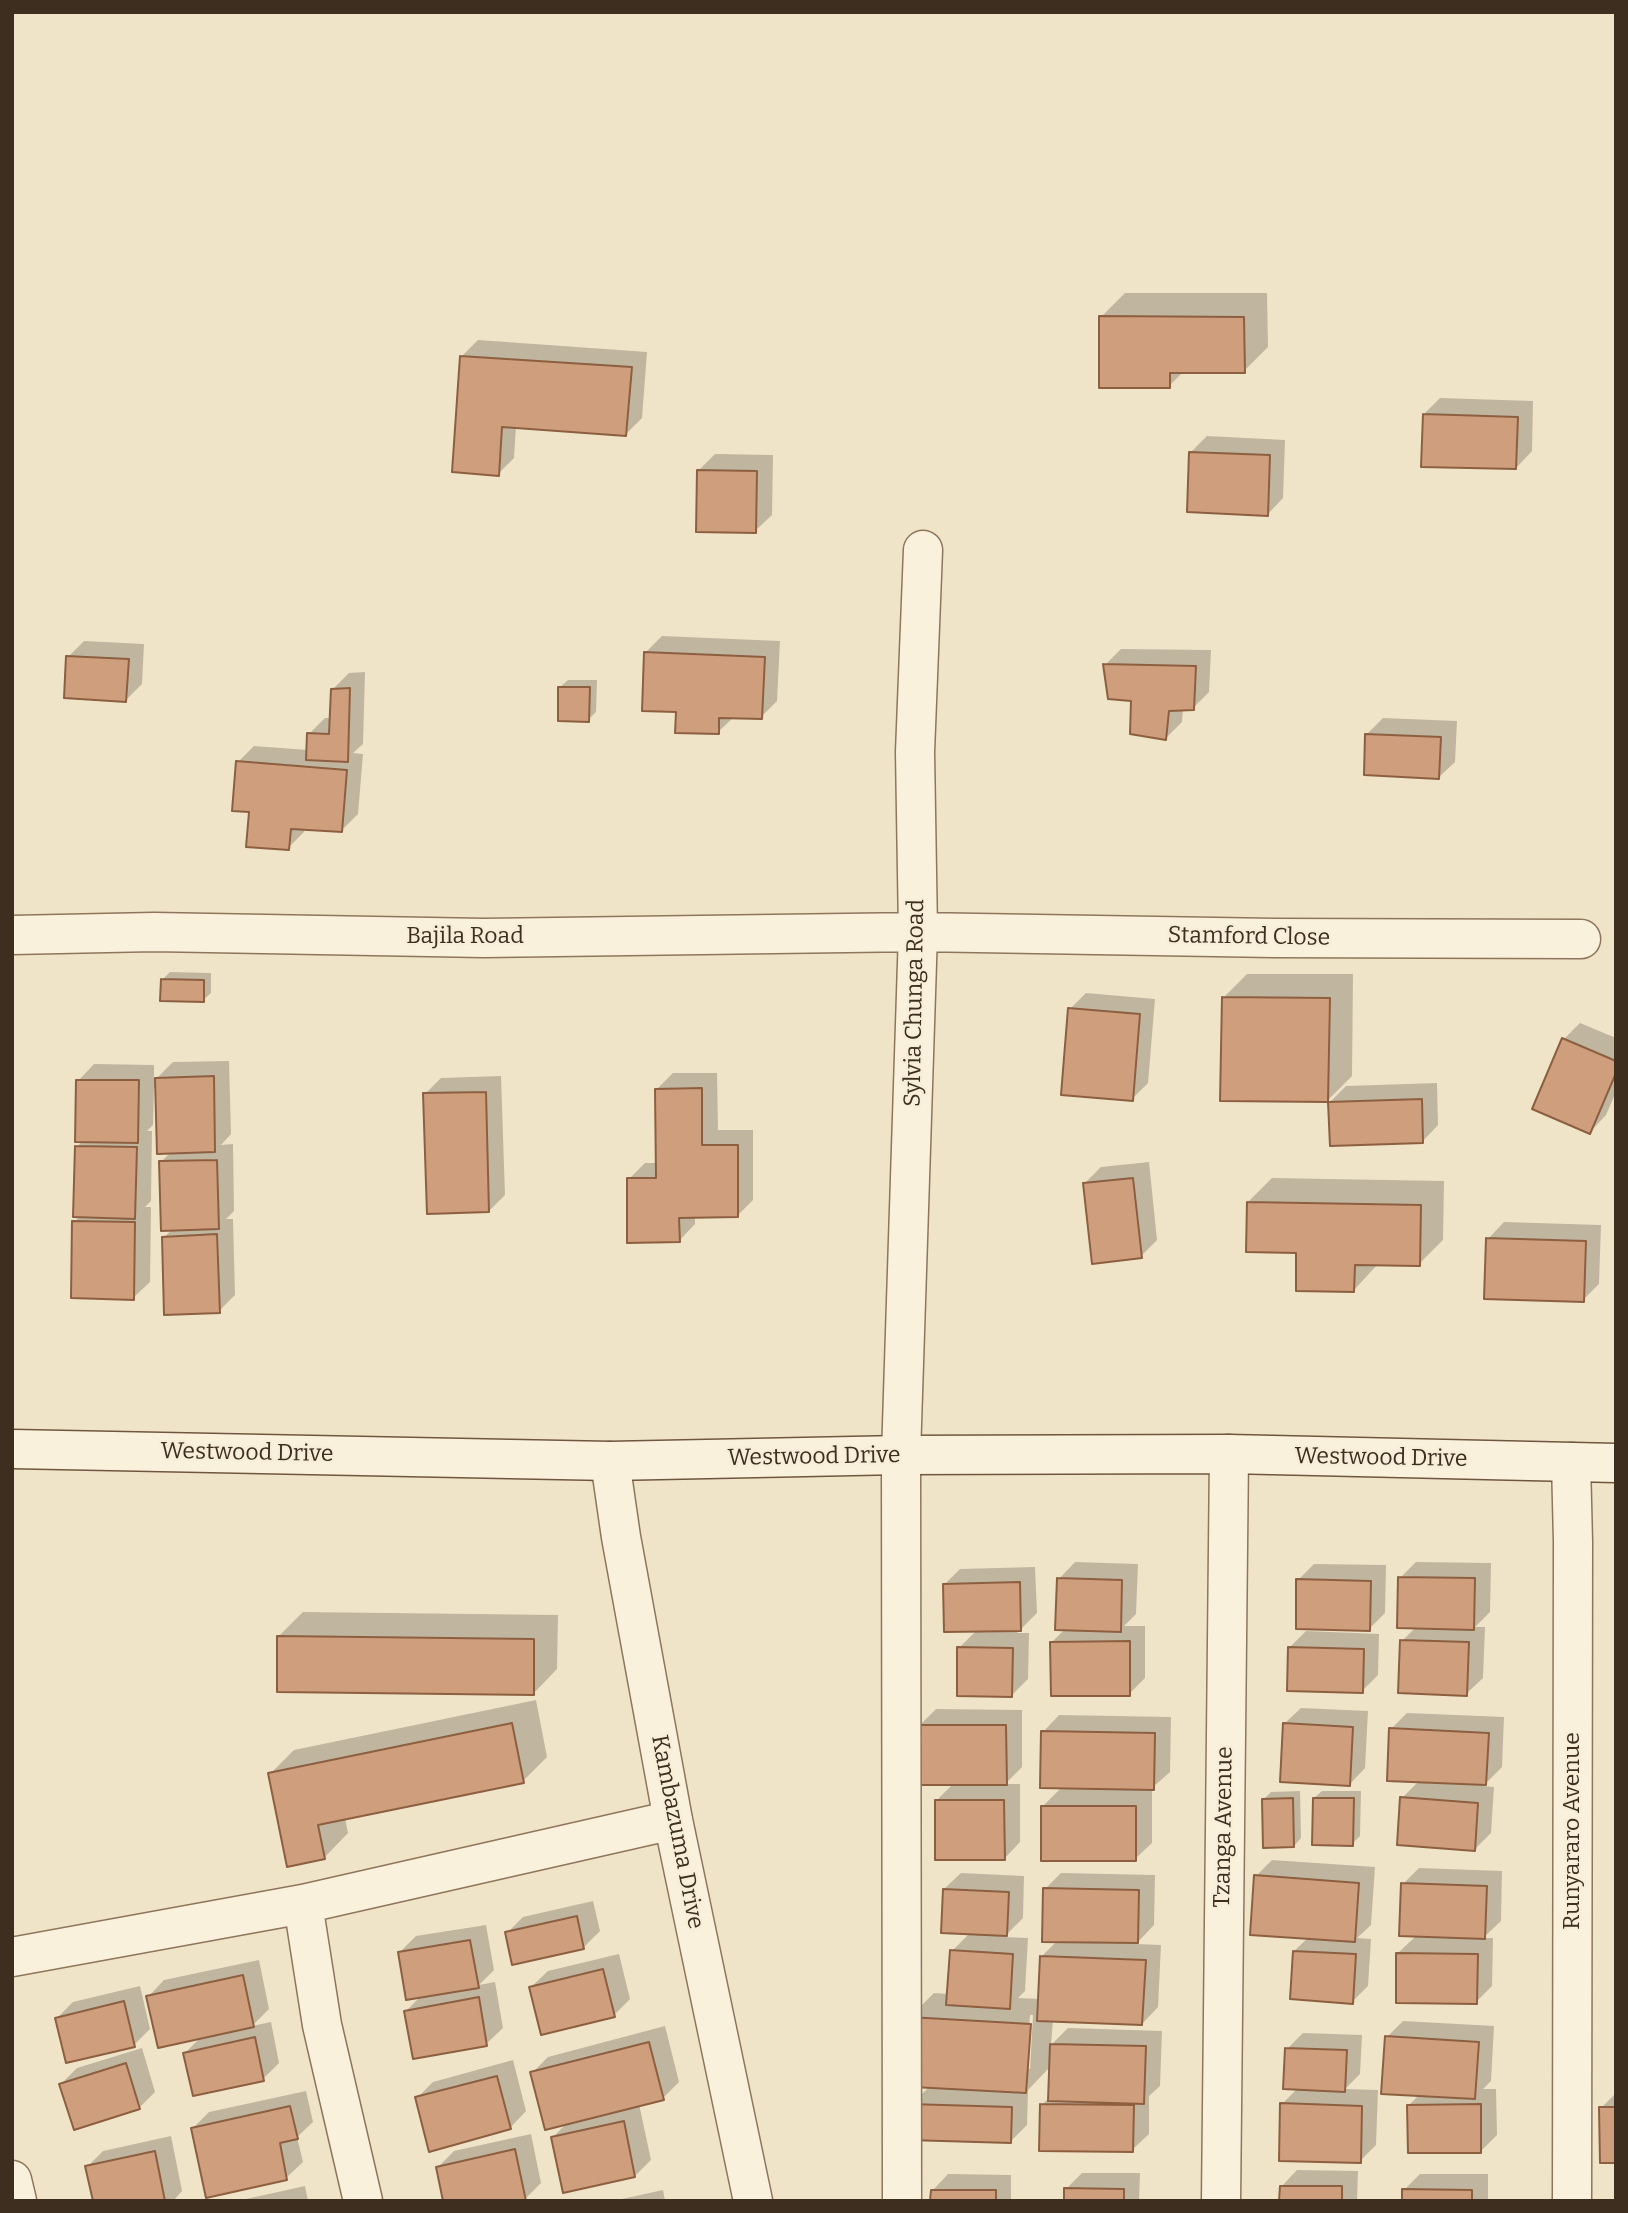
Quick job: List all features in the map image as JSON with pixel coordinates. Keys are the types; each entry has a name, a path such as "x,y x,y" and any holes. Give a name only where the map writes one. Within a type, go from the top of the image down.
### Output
{"street":[{"name":"Sylvia Chunga Road","path":"902,2201 901,1455 918,932 915,752 923,550"},
{"name":"Bajila Road","path":"12,935 154,932 484,937 918,932"},
{"name":"Stamford Close","path":"918,932 1274,938 1581,939"},
{"name":"Westwood Drive","path":"12,1449 610,1461 901,1455 1229,1454 1616,1463"},
{"name":"Tzanga Avenue","path":"1221,2201 1229,1454"},
{"name":"Kambazuma Drive","path":"610,1461 621,1538 673,1820 754,2201"},
{"name":"Runyararo Avenue","path":"1571,1462 1572,2201"},
{"path":"12,1957 303,1904 673,1820"},
{"path":"303,1904 322,2025 363,2201"},
{"path":"12,2180 17,2201"}],"building":[{"path":"1099,316 1244,317 1245,373 1170,373 1170,388 1099,388"},
{"path":"460,356 632,367 626,436 502,427 499,476 452,472"},
{"path":"1423,414 1518,417 1516,469 1421,467"},
{"path":"1189,452 1270,455 1268,516 1187,512"},
{"path":"697,470 757,471 756,533 696,532"},
{"path":"644,652 765,657 762,719 719,718 719,734 675,733 676,712 642,711"},
{"path":"66,656 129,659 126,702 64,698"},
{"path":"1103,664 1196,666 1194,710 1169,711 1166,740 1130,734 1131,701 1108,699"},
{"path":"558,687 590,687 589,722 558,721"},
{"path":"350,688 348,762 306,760 307,733 329,734 331,689"},
{"path":"1365,734 1441,737 1439,779 1364,775"},
{"path":"236,761 347,770 342,832 291,829 289,850 246,847 249,812 232,811"},
{"path":"161,979 204,980 204,1002 160,1001"},
{"path":"1222,997 1330,998 1328,1102 1220,1101"},
{"path":"1068,1008 1140,1014 1133,1101 1061,1095"},
{"path":"1562,1038 1616,1061 1616,1073 1590,1134 1532,1109"},
{"path":"214,1076 215,1152 157,1154 155,1078"},
{"path":"76,1080 139,1080 138,1143 75,1142"},
{"path":"702,1088 702,1145 738,1145 738,1217 679,1218 680,1242 627,1243 627,1178 656,1178 655,1089"},
{"path":"486,1092 489,1212 427,1214 423,1093"},
{"path":"1422,1099 1423,1143 1330,1146 1328,1102"},
{"path":"75,1146 137,1147 135,1219 73,1217"},
{"path":"217,1160 219,1229 161,1231 159,1161"},
{"path":"1133,1178 1142,1258 1092,1264 1083,1183"},
{"path":"1247,1202 1421,1205 1420,1266 1355,1265 1354,1292 1296,1291 1296,1253 1246,1252"},
{"path":"72,1221 135,1222 134,1300 71,1298"},
{"path":"217,1234 220,1313 164,1315 162,1237"},
{"path":"1486,1238 1586,1241 1584,1302 1484,1299"},
{"path":"1398,1577 1475,1578 1474,1630 1397,1628"},
{"path":"1057,1578 1122,1580 1121,1632 1055,1630"},
{"path":"1296,1579 1371,1581 1370,1631 1296,1629"},
{"path":"1020,1582 1021,1631 944,1632 943,1584"},
{"path":"277,1636 534,1639 534,1695 277,1692"},
{"path":"1400,1640 1469,1642 1467,1696 1398,1693"},
{"path":"1130,1641 1130,1696 1051,1696 1050,1642"},
{"path":"957,1647 1013,1648 1012,1697 957,1696"},
{"path":"1288,1647 1364,1649 1363,1693 1287,1691"},
{"path":"512,1723 524,1783 318,1825 325,1859 287,1867 268,1773"},
{"path":"1283,1723 1353,1727 1350,1786 1280,1782"},
{"path":"918,1725 1006,1725 1007,1785 918,1785"},
{"path":"1389,1728 1489,1733 1486,1785 1387,1781"},
{"path":"1041,1731 1155,1733 1154,1790 1040,1788"},
{"path":"1400,1797 1478,1803 1475,1851 1397,1845"},
{"path":"1293,1798 1294,1847 1263,1848 1262,1799"},
{"path":"1313,1798 1354,1798 1353,1846 1312,1845"},
{"path":"935,1800 1004,1800 1005,1860 935,1860"},
{"path":"1041,1806 1136,1806 1136,1861 1041,1861"},
{"path":"1254,1875 1359,1883 1355,1942 1250,1935"},
{"path":"1401,1883 1487,1886 1485,1939 1399,1936"},
{"path":"1043,1888 1139,1890 1138,1943 1042,1942"},
{"path":"943,1889 1009,1892 1007,1936 941,1933"},
{"path":"577,1916 584,1949 512,1965 505,1932"},
{"path":"470,1940 479,1988 406,2000 398,1952"},
{"path":"950,1950 1013,1954 1010,2009 946,2005"},
{"path":"1293,1951 1356,1954 1353,2004 1290,1999"},
{"path":"1396,1953 1478,1954 1477,2004 1396,2003"},
{"path":"1040,1956 1146,1960 1142,2025 1037,2021"},
{"path":"603,1969 615,2017 541,2035 529,1987"},
{"path":"243,1975 254,2027 158,2048 146,1996"},
{"path":"479,1997 487,2046 413,2059 404,2011"},
{"path":"124,2001 135,2047 66,2063 55,2018"},
{"path":"909,2017 1031,2024 1026,2093 913,2087"},
{"path":"1385,2036 1479,2042 1475,2099 1381,2094"},
{"path":"255,2037 264,2081 193,2096 183,2053"},
{"path":"649,2042 664,2100 545,2130 530,2072"},
{"path":"1050,2044 1146,2046 1144,2104 1048,2101"},
{"path":"1285,2048 1347,2050 1345,2092 1283,2089"},
{"path":"126,2063 140,2109 74,2130 59,2084"},
{"path":"497,2076 511,2129 429,2152 415,2097"},
{"path":"1280,2103 1362,2106 1361,2163 1279,2161"},
{"path":"909,2104 1012,2107 1011,2143 908,2140"},
{"path":"1040,2104 1134,2105 1133,2152 1039,2151"},
{"path":"1481,2104 1481,2153 1408,2153 1407,2105"},
{"path":"290,2106 298,2139 280,2143 287,2180 206,2198 191,2128"},
{"path":"1599,2107 1616,2107 1616,2163 1600,2163"},
{"path":"624,2121 635,2177 563,2193 551,2137"},
{"path":"515,2149 526,2201 443,2201 436,2167"},
{"path":"155,2151 165,2201 93,2201 85,2166"},
{"path":"1280,2186 1342,2186 1342,2201 1279,2201"},
{"path":"1064,2188 1124,2189 1124,2201 1064,2201"},
{"path":"1402,2189 1472,2190 1472,2201 1402,2201"},
{"path":"931,2190 996,2190 996,2201 930,2201"}]}
